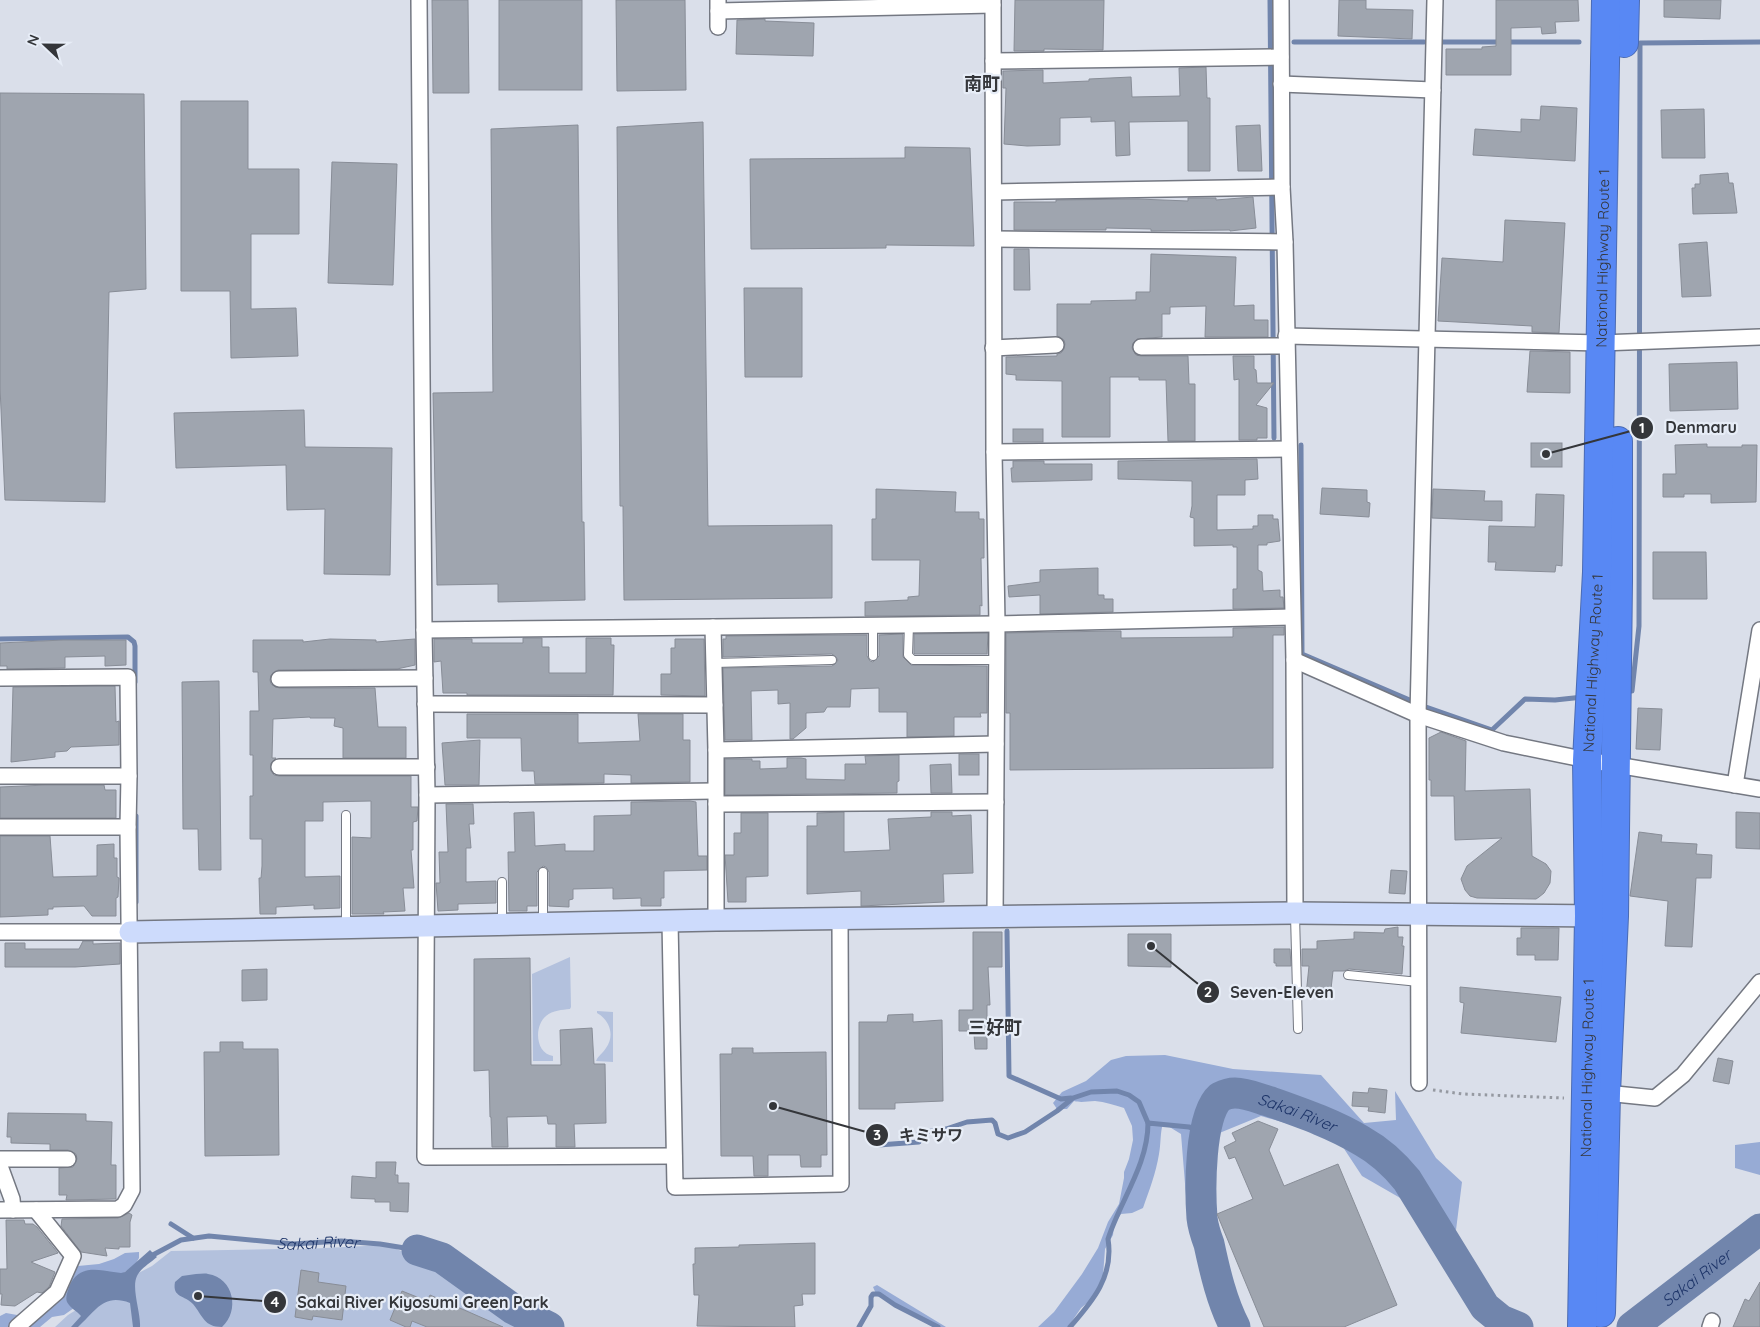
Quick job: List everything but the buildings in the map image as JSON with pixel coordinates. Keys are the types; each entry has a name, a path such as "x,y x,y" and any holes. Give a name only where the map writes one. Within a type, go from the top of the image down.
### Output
{"highway":[{"name":"National Highway Route 1","path":"1582,1327 1596,1096 1601,916 1615,764 1618,581 1609,343 1606,0"},
{"name":"National Highway Route 1","path":"1601,916 1587,760 1625,0"},
{"name":"National Highway Route 1","path":"1596,1096 1601,1327"}],"street":[{"path":"419,0 424,630 428,795 425,1157 674,1156"},
{"path":"1280,0 1282,188 1285,242 1294,660 1295,914"},
{"path":"1419,1083 1418,714 1435,0"},
{"path":"718,27 718,5 993,2 993,348 998,624 995,918"},
{"path":"993,61 1281,57"},
{"path":"1281,84 1433,90"},
{"path":"994,192 1282,188"},
{"path":"994,239 1285,242"},
{"path":"1141,347 1286,341 1427,339 1609,343 1760,337"},
{"path":"993,348 1056,345"},
{"path":"994,452 1288,449"},
{"path":"424,630 998,624 1292,617"},
{"path":"714,627 716,920"},
{"path":"1735,785 1760,630"},
{"path":"1294,660 1418,714 1504,743 1587,760 1760,790"},
{"path":"0,678 128,677 132,1190 124,1205 118,1209 7,1210 12,1199 0,1166"},
{"path":"279,679 425,678"},
{"path":"426,704 715,705"},
{"path":"716,750 996,744"},
{"path":"279,767 427,766"},
{"path":"0,776 129,776"},
{"path":"428,795 996,802"},
{"path":"0,827 128,827"},
{"path":"0,932 130,932 716,920 1295,914 1601,916"},
{"path":"670,922 675,1187 841,1184 840,919"},
{"path":"1596,1096 1654,1098 1683,1075 1760,982"},
{"path":"0,1159 68,1159"},
{"path":"17,1327 57,1292 73,1256 36,1210"}],"lane":[{"path":"873,656 874,625"},
{"path":"909,625 908,655 913,660 997,660"},
{"path":"714,663 832,660"},
{"path":"346,815 346,927"},
{"path":"543,872 543,924"},
{"path":"502,882 502,924"},
{"path":"1295,914 1298,1029"},
{"path":"1348,975 1419,982"}],"path":[{"path":"1419,1083 1437,1091 1463,1094 1596,1096"}],"shaded area":[{"path":"570,957 571,1007 570,1009 555,1011 546,1016 542,1020 538,1032 540,1045 547,1054 553,1056 553,1061 533,1061 532,974"},
{"path":"597,1011 613,1012 613,1062 596,1061 609,1043 611,1033 608,1024"},
{"path":"1165,1055 1233,1069 1321,1075 1364,1123 1396,1120 1395,1091 1436,1158 1462,1182 1456,1230 1362,1176 1337,1138 1261,1116 1217,1134 1204,1192 1186,1196 1181,1134 1163,1123 1156,1168 1143,1208 1132,1213 1121,1214 1114,1225 1113,1235 1105,1249 1103,1276 1098,1294 1081,1308 1068,1327 1038,1327 1054,1312 1082,1274 1098,1248 1108,1222 1119,1204 1124,1172 1133,1140 1132,1126 1124,1108 1099,1101 1074,1101 1067,1109 1057,1109 1053,1103 1062,1092 1086,1081 1111,1060 1126,1056"},
{"path":"1760,1142 1760,1175 1735,1168 1735,1145"},
{"path":"386,1245 440,1266 483,1298 538,1327 55,1327 68,1315 121,1282 152,1266 171,1251 284,1250"},
{"path":"150,1250 157,1257 140,1271 135,1281 140,1327 133,1327 130,1303 113,1300 101,1305 78,1327 71,1327 81,1316 66,1300 73,1279 85,1271 91,1270 125,1272"},
{"path":"139,1252 139,1258 135,1265 64,1315 52,1317 40,1327 0,1327 0,1316 6,1313 17,1315 31,1308 78,1266 99,1264 125,1253"},
{"path":"207,1274 217,1277 229,1288 232,1296 231,1313 222,1327 216,1327 208,1323 190,1301 175,1291 175,1282 182,1276"},
{"path":"877,1285 946,1327 933,1327 904,1311 894,1303 877,1296 873,1287"}],"waterway":[{"path":"1270,0 1274,438"},
{"path":"1294,42 1424,42"},
{"path":"1441,42 1579,42"},
{"path":"1626,691 1632,691 1639,626 1640,43 1760,42"},
{"path":"1301,445 1302,654 1426,707 1492,730 1525,699 1555,700 1583,697"},
{"path":"0,639 128,637 134,642 135,646 135,682"},
{"path":"136,816 136,902"},
{"path":"1007,931 1009,1076 1061,1099 1071,1098"},
{"path":"879,1145 919,1142 919,1133 946,1129 967,1122 992,1120 995,1123 998,1134 1008,1138 1025,1132 1073,1098 1091,1092 1117,1091 1129,1095 1139,1102 1148,1123"},
{"name":"Sakai River","path":"1235,1327 1216,1276 1202,1218 1201,1191 1202,1155 1208,1120 1213,1106 1220,1097 1235,1093 1253,1096 1318,1119 1369,1145 1392,1163 1407,1180 1485,1307 1501,1320 1518,1327"},
{"path":"1070,1327 1094,1297 1105,1276 1108,1265 1108,1239 1139,1168 1147,1138 1148,1123 1189,1127 1205,1132"},
{"path":"171,1224 193,1238"},
{"name":"Sakai River","path":"1632,1327 1760,1229"},
{"name":"Sakai River","path":"149,1257 181,1240 209,1236 293,1244 341,1241 380,1244 417,1250"},
{"name":"Sakai River","path":"417,1250 442,1258 513,1309 549,1327"},
{"path":"859,1327 871,1306 873,1294 879,1294 895,1305 938,1327"}],"place":[{"name":"Denmaru","path":"1546,454"},
{"name":"Seven-Eleven","path":"1151,946"},
{"name":"キミサワ","path":"773,1106"},
{"name":"Sakai River Kiyosumi Green Park","path":"198,1296"}],"district":[{"name":"南町","path":"982,83"},
{"name":"三好町","path":"995,1027"}]}
